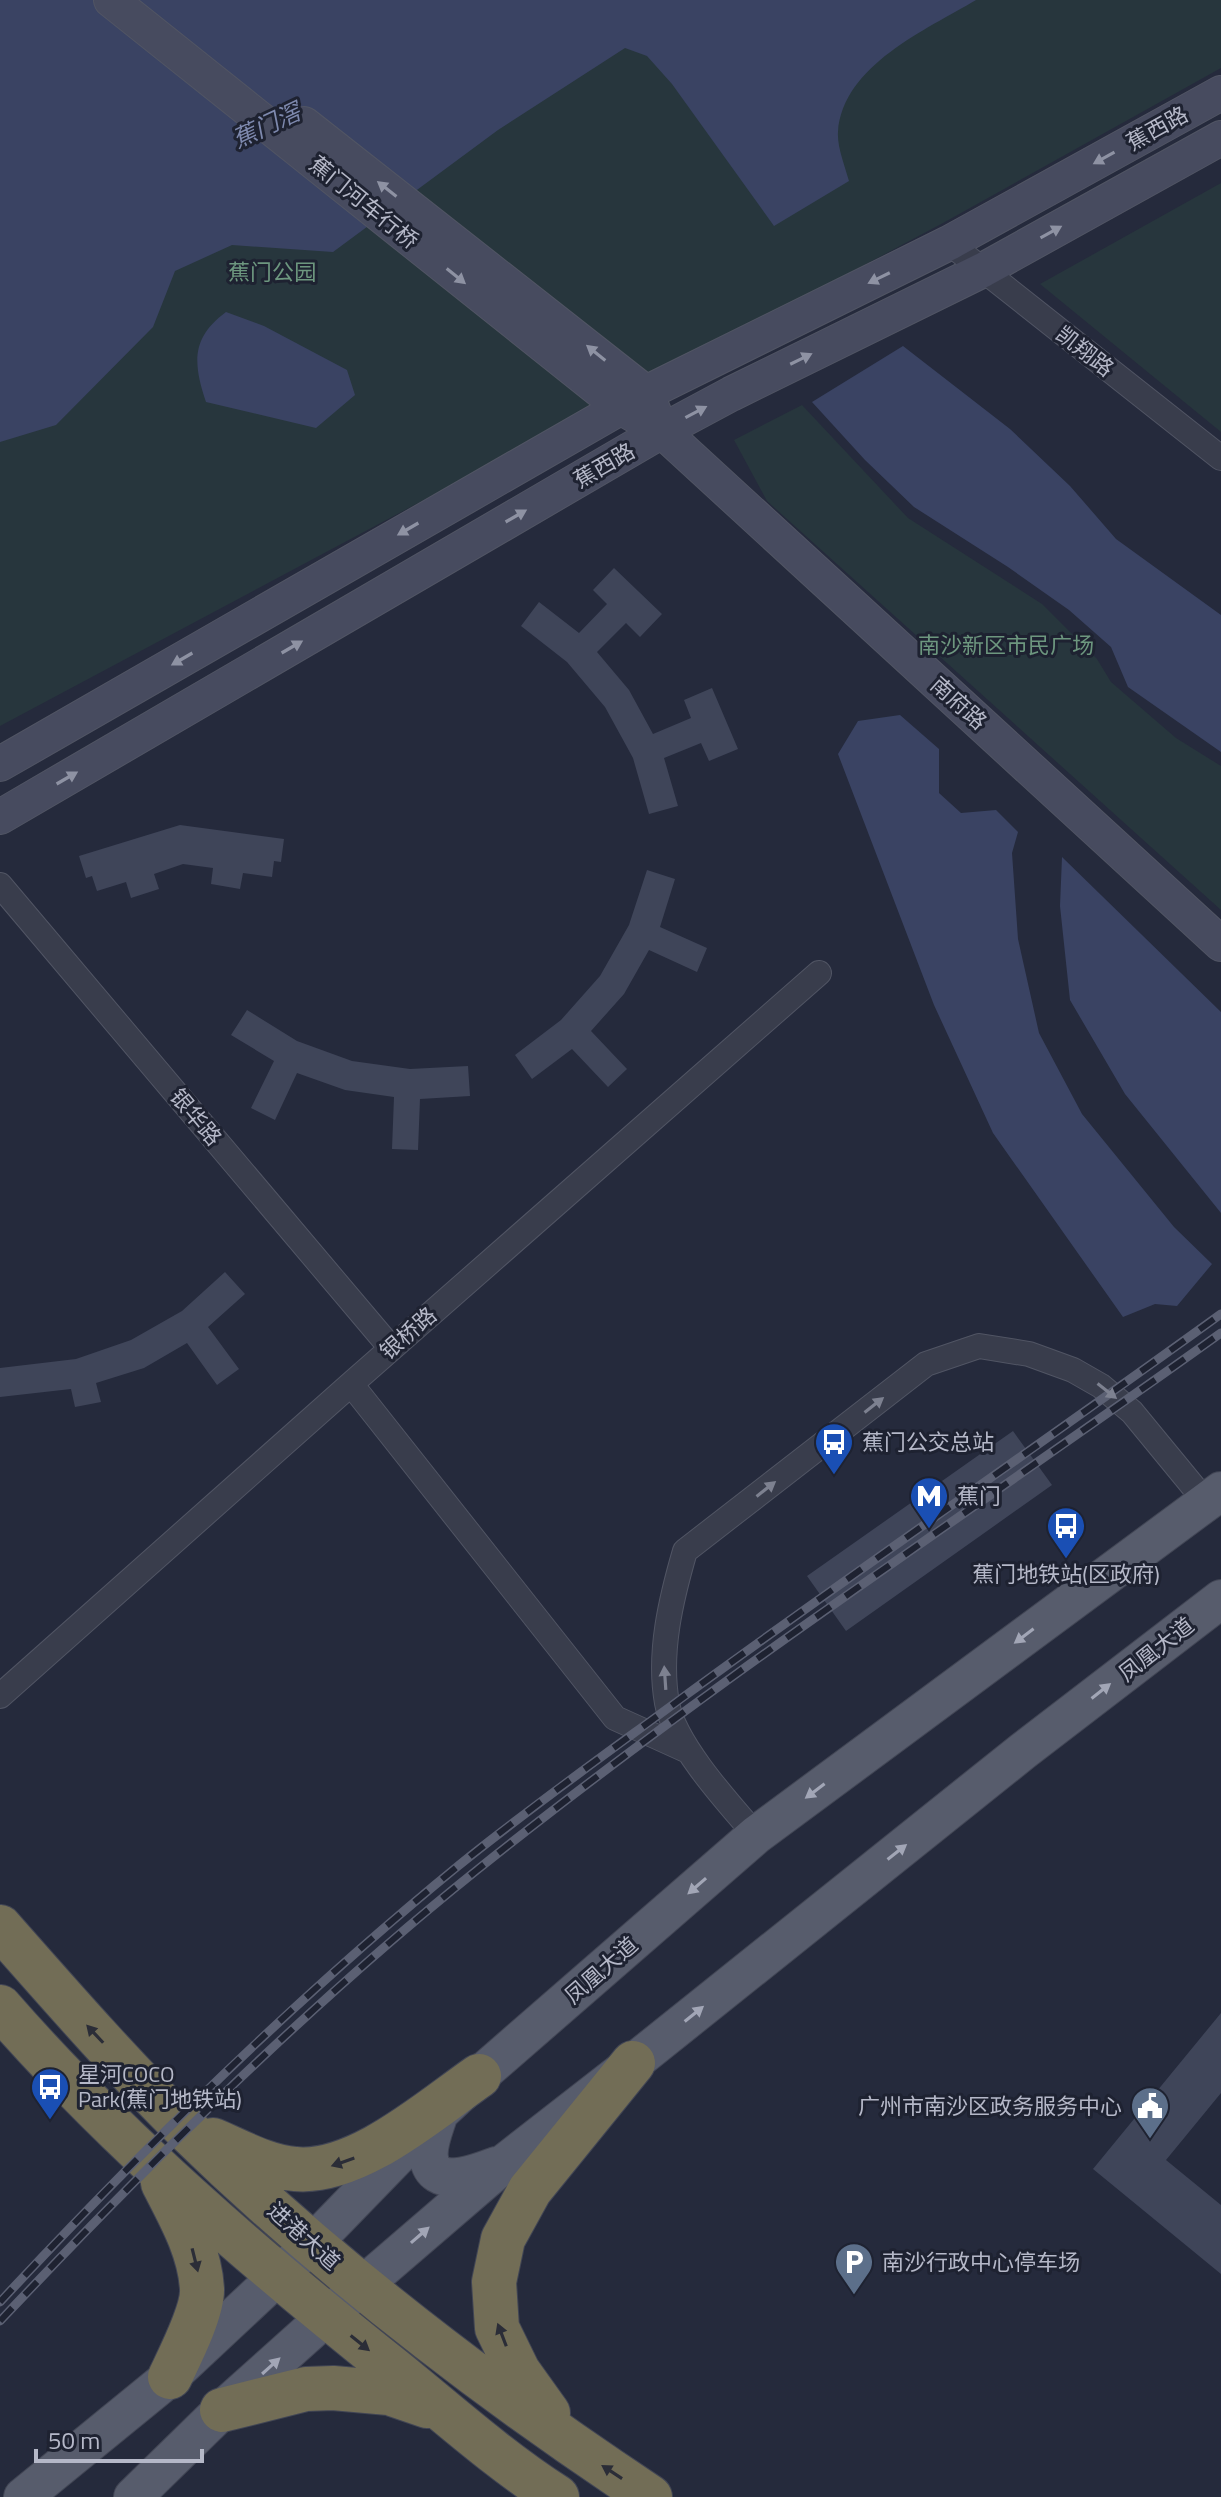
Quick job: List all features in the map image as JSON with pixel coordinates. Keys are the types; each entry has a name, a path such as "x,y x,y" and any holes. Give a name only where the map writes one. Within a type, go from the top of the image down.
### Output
{"highway":[{"name":"进港大道","path":"0,1927 93,2032 185,2128 361,2287 574,2447 650,2497"},
{"name":"进港大道","path":"0,2007 29,2040 153,2163 279,2275 485,2443 557,2497"},
{"path":"574,2447 518,2371 497,2328 494,2282 503,2239 530,2190 633,2063"},
{"path":"185,2128 261,2160 295,2169 334,2166 366,2153 479,2076"},
{"path":"153,2163 186,2228 197,2261 202,2291 188,2337 170,2377"},
{"path":"222,2410 306,2389 343,2387 389,2393 447,2412"},
{"path":"485,2443 485,2417 501,2403 514,2402"}],"main road":[{"name":"凤凰大道","path":"41,2491 170,2377 312,2244 479,2076 756,1835 1214,1496"},
{"name":"凤凰大道","path":"133,2497 222,2410 506,2162 1023,1751 1221,1599"},
{"path":"439,2113 428,2157 432,2169 440,2175 454,2178 472,2175 506,2162"}],"street":[{"name":"蕉门河车行桥","path":"111,0 550,334"},
{"name":"蕉门河车行桥","path":"145,0 550,334"},
{"name":"蕉西路","path":"0,764 634,400 949,243 1221,93"},
{"name":"蕉西路","path":"0,817 662,431 983,270 1221,138"},
{"name":"凯翔路","path":"949,243 1221,458"},
{"name":"南府路","path":"550,334 634,400 662,431 1221,944"},
{"name":"银华路","path":"0,885 391,1348"},
{"name":"银桥路","path":"0,1696 819,973"},
{"path":"756,1835 688,1751 667,1706 664,1665 673,1595 685,1551 926,1364 979,1346 1029,1354 1073,1370 1101,1386 1132,1412 1214,1496"},
{"path":"351,1384 615,1718 688,1751"}],"green space":[{"name":"蕉门公园","path":"0,0 1221,0 1221,68 943,223 0,726"},
{"path":"1221,183 1221,432 1040,284"},
{"name":"南沙新区市民广场","path":"802,405 908,518 1042,604 1097,659 1111,682 1176,738 1221,766 1221,910 767,501 734,440"}],"water":[{"name":"蕉门滘","path":"0,0 976,0 912,37 871,69 855,87 843,108 838,132 849,181 774,226 672,84 647,56 625,48 498,130 333,252 232,245 175,271 153,327 56,425 0,442"},
{"path":"226,312 264,326 347,370 355,395 316,428 206,402 197,363 198,352 206,332"},
{"path":"903,346 1010,429 1070,486 1116,539 1221,615 1221,752 1128,687 1111,647 1069,610 914,507 812,402"},
{"path":"900,715 939,749 939,793 961,813 996,810 1018,832 1012,853 1018,939 1039,1033 1082,1114 1174,1227 1212,1264 1177,1306 1155,1304 1123,1317 993,1133 934,1005 838,754 858,721"},
{"path":"1062,857 1221,1012 1221,1213 1125,1094 1070,1000 1060,906"}],"building":[{"path":"614,568 662,614 640,637 626,623 597,652 629,690 653,734 691,718 684,700 712,688 738,749 709,761 701,743 664,758 678,806 649,814 633,758 605,707 567,662 521,626 539,602 579,633 607,604 593,590"},
{"path":"180,825 284,839 281,862 274,861 272,877 243,873 240,889 211,884 213,868 183,864 154,874 159,889 131,898 126,882 97,891 92,876 86,878 79,856"},
{"path":"647,870 675,879 660,927 707,948 697,972 649,950 624,994 591,1031 627,1069 608,1087 572,1049 532,1079 515,1055 561,1020 600,976 629,925"},
{"path":"247,1010 297,1041 352,1061 410,1069 468,1066 470,1096 420,1099 418,1150 392,1149 394,1097 345,1090 297,1073 275,1120 251,1108 274,1061 231,1035"},
{"path":"225,1272 245,1294 208,1327 239,1369 217,1385 187,1343 144,1368 96,1383 101,1402 75,1407 71,1389 0,1397 0,1368 76,1359 131,1340 182,1311"},
{"name":"蕉门","path":"1013,1431 1052,1485 846,1631 807,1576"},
{"name":"广州市南沙区政务服务中心","path":"1221,2013 1221,2093 1166,2160 1221,2205 1221,2274 1093,2169"}],"railway":[{"path":"0,2302 109,2187 222,2076 338,1968 458,1866 753,1647 1221,1314"},
{"path":"0,2321 114,2203 290,2031 477,1870 751,1663 1221,1333"}],"place":[{"name":"蕉门公交总站","path":"834,1476"},
{"name":"蕉门","path":"929,1530"},
{"name":"蕉门地铁站(区政府)","path":"1066,1560"},
{"name":"星河COCO Park(蕉门地铁站)","path":"50,2121"},
{"name":"广州市南沙区政务服务中心","path":"1150,2140"},
{"name":"南沙行政中心停车场","path":"854,2296"}]}
